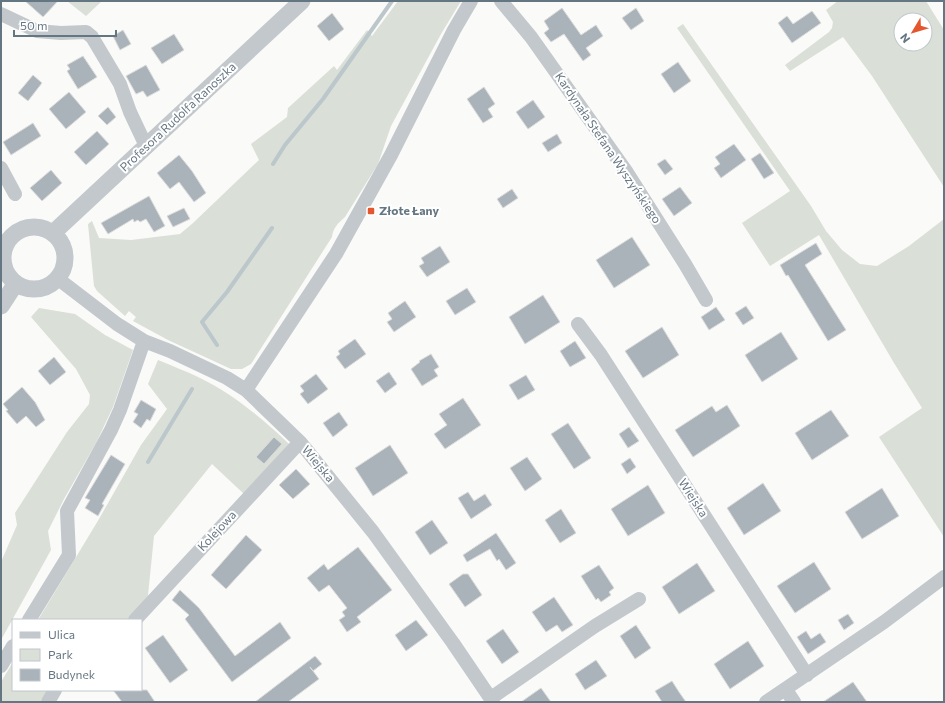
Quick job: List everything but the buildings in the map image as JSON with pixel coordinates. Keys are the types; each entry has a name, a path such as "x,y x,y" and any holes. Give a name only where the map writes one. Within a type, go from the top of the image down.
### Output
{"street":[{"name":"Profesora Rudolfa Ranoszka","path":"53,233 302,1"},
{"path":"246,390 336,254 349,228 391,155 454,30 471,1"},
{"name":"Kardynała Stefana Wyszyńskiego","path":"501,1 531,37 626,171 686,264 706,300"},
{"path":"512,1 535,35 549,62"},
{"path":"1,14 37,31 61,33 86,32 92,38 120,84 130,112 146,146"},
{"path":"1,168 15,194"},
{"path":"40,227 53,233 60,241 64,250 65,260 63,270 50,284 42,288 33,289 16,283 4,268 4,238 25,228 40,227"},
{"name":"Wiejska","path":"57,278 118,324 144,341 170,351 227,378 246,390 300,442 373,532 492,700"},
{"path":"1,306 16,283"},
{"name":"Wiejska","path":"578,324 601,355 807,675"},
{"path":"30,619 69,555 67,511 111,430 120,410 144,341"},
{"name":"Kolejowa","path":"136,619 300,442"},
{"path":"766,702 786,690 884,622 944,577"},
{"path":"492,700 595,626 639,599"},
{"path":"1,666 12,648"},
{"path":"786,690 794,702"},
{"path":"48,702 54,691"}],"green space":[{"path":"67,1 102,1 86,16"},
{"path":"398,1 461,1 441,34 391,126 378,164 345,217 335,228 332,237 251,364 242,369 231,369 168,340 133,321 136,317 129,311 125,316 97,291 94,286 88,224 92,221 99,238 131,240 180,234 259,160 251,144 287,117 288,108 334,66 337,70 367,30 372,36"},
{"path":"838,1 926,1 933,12 893,12 893,52 933,52 933,12 944,30 944,187 872,76 843,37 790,71 785,65 829,32 832,28 833,22 826,10"},
{"path":"683,24 811,206 826,231 842,250 860,264 877,266 909,246 944,219 944,537 879,437 922,408 819,235 770,266 742,223 790,191 677,28"},
{"path":"39,308 75,314 105,335 133,350 113,407 96,443 64,499 48,531 51,550 1,640 1,562 17,525 15,513 67,432 89,404 90,395 76,369 31,317"},
{"path":"158,360 195,375 236,399 269,425 289,444 244,494 212,464 154,536 147,605 136,615 130,619 39,619 99,519 141,445 167,409 148,384"},
{"path":"12,664 12,691 47,691 40,702 1,702 1,682"}],"waterway":[{"path":"273,164 285,145 323,99 392,1"},
{"path":"217,345 202,322 227,292 272,228"},
{"path":"148,462 192,389"}],"place":[{"name":"Złote Łany","path":"371,211"}]}
